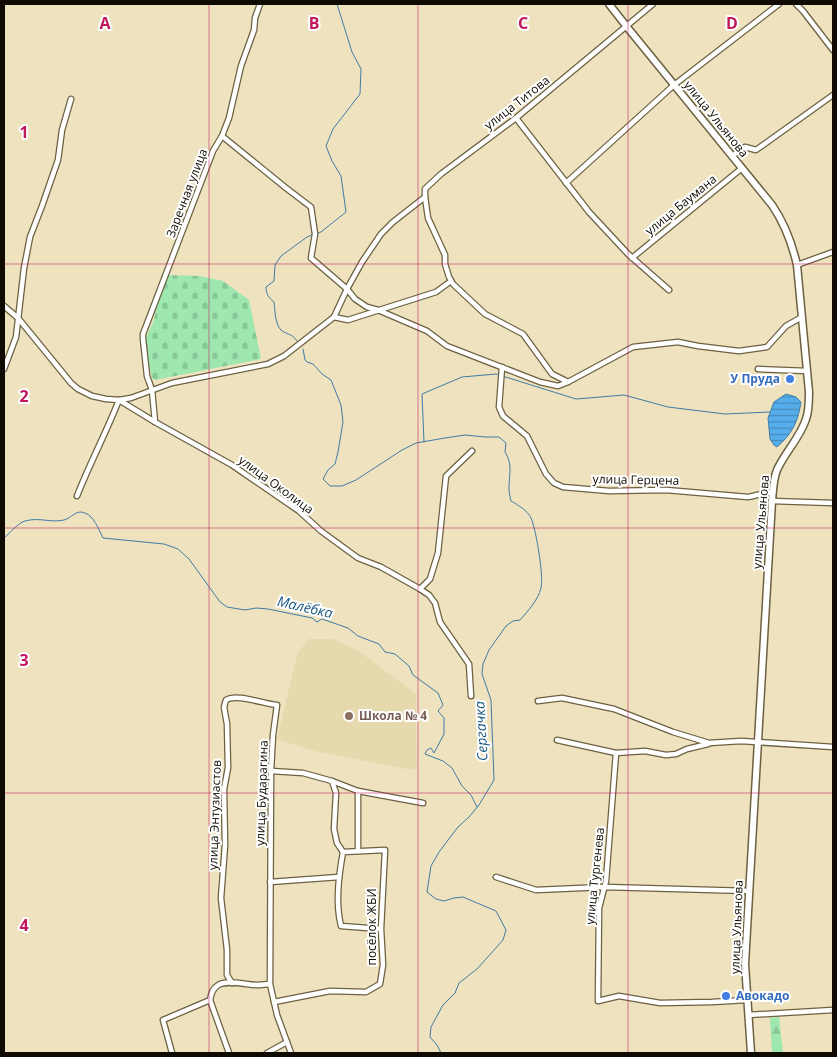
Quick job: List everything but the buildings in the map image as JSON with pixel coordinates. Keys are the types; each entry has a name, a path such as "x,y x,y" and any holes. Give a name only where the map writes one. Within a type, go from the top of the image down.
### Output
{"main road":[{"name":"улица Ульянова","path":"609,4 772,205 781,218 792,244 797,265 809,404 806,419 801,430 777,470 772,501 745,964 751,1053"}],"street":[{"name":"Заречная улица","path":"156,422 152,390 147,376 143,334 213,151 222,136 229,118 241,66 254,30 255,18 260,4"},
{"name":"улица Титова","path":"334,317 347,288 381,234 425,197 425,190 441,174 516,118 653,4"},
{"path":"566,182 674,85 779,4"},
{"path":"796,4 833,50"},
{"path":"732,156 745,147 756,150 833,96"},
{"path":"4,369 16,336 24,268 30,237 58,160 62,130 71,99"},
{"path":"516,118 589,212 632,258 669,290"},
{"path":"222,136 311,207 315,234 311,258 347,288 355,299 367,307 427,331 447,346 540,382 558,386 633,347 678,342 739,351 767,347 786,326 802,317"},
{"name":"улица Баумана","path":"632,258 742,168"},
{"path":"425,197 428,218 445,255 451,281 485,314 523,334 552,374 568,382"},
{"path":"797,265 833,252"},
{"path":"4,306 18,318 78,389 92,396 119,400 131,398 172,383 268,364 284,356 334,317 348,320 436,292 451,281"},
{"name":"улица Герцена","path":"502,367 499,406 503,416 527,436 546,474 554,483 563,487 609,491 666,490 748,497 764,492 773,492"},
{"path":"758,369 807,371"},
{"path":"76,496 119,400"},
{"name":"улица Околица","path":"119,400 232,465 298,511 321,531 358,558 381,567 429,596 435,603 440,622 469,664 471,696"},
{"path":"420,589 430,579 438,553 446,476 472,451"},
{"path":"772,501 833,504"},
{"name":"улица Энтузиастов","path":"232,983 227,974 227,950 221,898 225,845 224,790 228,768 228,724 224,707 226,700 235,697 277,704"},
{"path":"538,701 562,698 614,709 673,732 709,743"},
{"name":"улица Бударагина","path":"277,704 271,771 270,984 277,1015 291,1053"},
{"path":"558,740 616,752 645,751 666,755 676,754 709,743 742,741 833,747"},
{"name":"улица Тургенева","path":"616,752 606,881 599,908 598,1002 619,996 660,1003 747,1000"},
{"path":"271,771 303,774 332,781 358,791 422,803"},
{"path":"332,781 336,793 334,829 337,843 343,852 338,877 339,918 341,926 381,929"},
{"path":"343,852 358,850 358,791"},
{"name":"посёлок ЖБИ","path":"274,1002 330,991 366,992 380,984 383,966 381,929 385,850 358,850"},
{"path":"270,882 338,877"},
{"path":"496,877 536,890 604,887 749,891"},
{"path":"229,1053 210,1000 212,992 219,984 270,984"},
{"path":"172,1053 163,1020 210,1000"},
{"path":"748,1015 833,1010"},
{"path":"267,1053 287,1042"}],"shaded area":[{"name":"Школа № 4","path":"308,639 333,639 357,650 416,694 417,767 412,770 314,751 277,739 297,655"}],"green space":[{"path":"168,275 200,276 223,281 249,300 261,359 155,380 152,378 146,351 146,338 154,320"},
{"path":"779,1017 783,1053 772,1053 770,1018"}],"water":[{"path":"786,394 796,397 801,402 794,427 777,447 770,439 768,418 774,402"}],"waterway":[{"name":"Сергачка","path":"316,234 346,212 341,176 326,146 333,129 360,94 361,69 352,52 337,4"},
{"name":"Сергачка","path":"297,341 279,327 274,302 268,296 266,287 274,281 275,265 281,256 312,235"},
{"name":"Сергачка","path":"303,349 305,360 313,364 331,380 341,405 343,422 338,452 335,464 328,470 323,479 330,486 342,486 356,480 416,443 465,435 499,437 506,443 505,452 510,465 509,490 511,501 530,515 537,542 542,582 538,597 520,620 513,621 506,626 489,650 483,664 482,674 491,700 494,780 479,805 458,827 431,866 427,892 436,899 444,901 463,897 496,911 506,930 503,940 477,969 459,983 455,993 443,1005 431,1027 430,1037 441,1053"},
{"path":"424,442 422,394 462,377 496,374 576,399 624,395 668,407 725,414 770,412"},
{"name":"Малёбка","path":"4,538 22,522 64,520 82,512 94,520 103,538 164,544 178,549 189,559 220,602 227,607 245,610 256,608 268,609 312,618 317,622 322,619 348,628 358,636 379,644 385,652 395,654 409,666 413,675 438,693 443,705 438,711 444,718 444,734 434,753 431,748 425,754 443,761 452,768 477,807"}],"place":[{"name":"У Пруда","path":"790,379"},
{"name":"Школа № 4","path":"349,716"},
{"name":"Авокадо","path":"726,996"}]}
